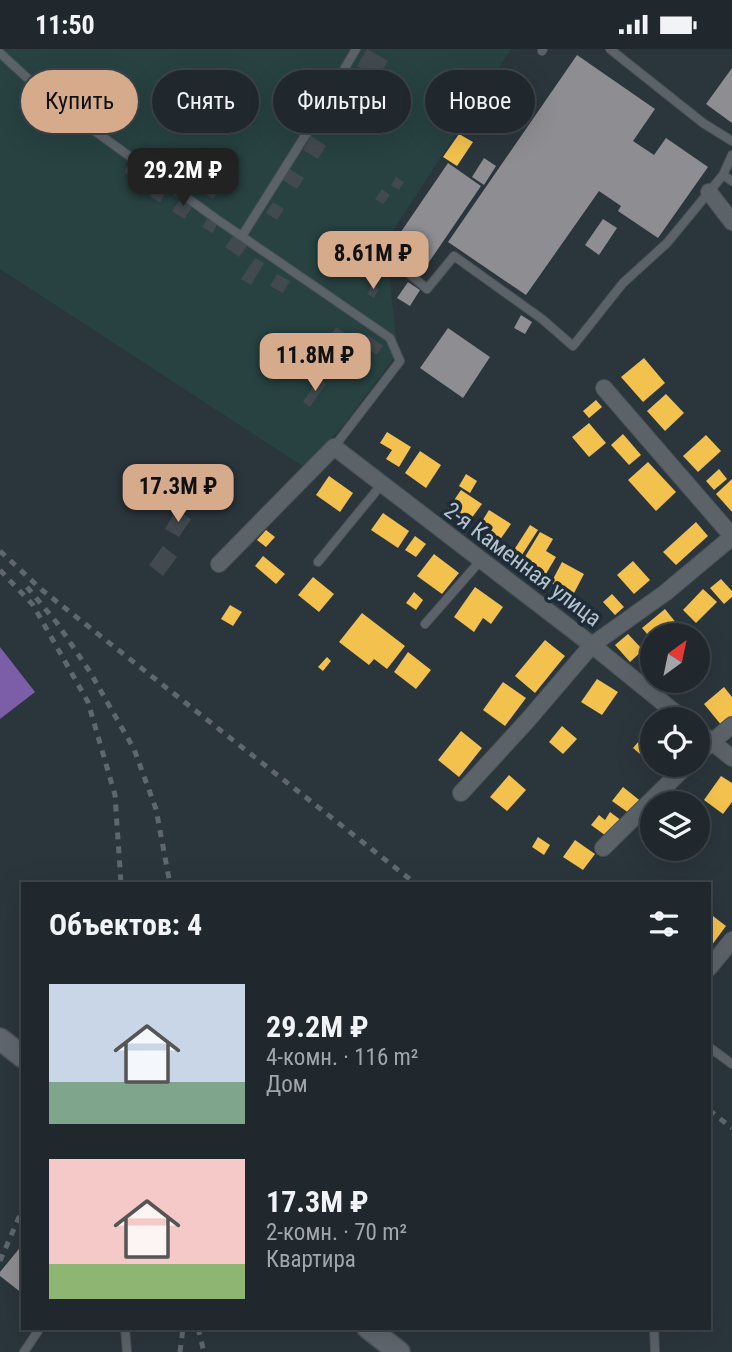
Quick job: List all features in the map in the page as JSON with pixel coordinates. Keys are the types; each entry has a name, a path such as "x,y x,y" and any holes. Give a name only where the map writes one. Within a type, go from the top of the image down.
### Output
{"main road":[{"path":"0,1039 21,1055"},
{"path":"370,1330 398,1352"}],"street":[{"path":"709,192 732,222"},
{"path":"461,793 592,645 665,593 732,536 604,388"},
{"path":"219,564 334,447"},
{"name":"2-я Каменная улица","path":"334,447 592,645 668,707"},
{"path":"710,735 732,725"},
{"path":"710,741 732,758"},
{"path":"603,848 675,777"},
{"path":"711,966 732,940"}],"lane":[{"path":"242,236 356,49"},
{"path":"610,49 703,123 732,141"},
{"path":"0,53 49,98 390,338 400,361 334,447"},
{"path":"403,268 427,289 454,256 542,319 573,346 623,283 667,243 723,175 732,155"},
{"path":"723,175 732,181"},
{"path":"318,562 382,484"},
{"path":"425,624 481,560"},
{"path":"711,1048 732,1064"},
{"path":"24,1352 39,1330"},
{"path":"125,1330 127,1352"},
{"path":"654,1330 655,1352"}],"green space":[{"path":"0,49 511,49 497,70 425,70 425,133 456,133 385,243 398,352 343,426 304,467 0,269"}],"building: Жильё":[{"path":"459,134 473,142 457,166 443,157"},
{"path":"644,358 665,383 643,402 621,377"},
{"path":"666,394 684,413 665,431 647,411"},
{"path":"596,400 602,407 589,418 583,411"},
{"path":"589,423 606,443 589,457 572,437"},
{"path":"387,432 411,447 399,467 386,459 392,450 380,443"},
{"path":"623,434 641,455 629,465 611,445"},
{"path":"706,435 721,451 698,472 683,456"},
{"path":"420,451 441,465 426,488 405,473"},
{"path":"648,462 676,492 656,511 628,480"},
{"path":"719,469 727,479 714,490 706,481"},
{"path":"466,474 477,481 470,493 459,486"},
{"path":"329,476 353,493 340,512 316,495"},
{"path":"732,479 732,512 716,494"},
{"path":"461,490 482,504 468,523 448,509"},
{"path":"489,510 511,524 497,544 476,531"},
{"path":"383,513 409,531 398,548 371,530"},
{"path":"696,522 708,536 676,565 663,552"},
{"path":"530,525 538,530 520,558 512,553"},
{"path":"266,530 275,537 266,547 257,540"},
{"path":"540,532 553,539 546,551 556,557 543,579 520,565"},
{"path":"415,536 426,544 416,557 405,550"},
{"path":"434,554 459,573 442,594 417,576"},
{"path":"263,556 285,574 276,584 255,566"},
{"path":"633,561 650,580 634,594 617,575"},
{"path":"562,562 584,574 573,595 551,583"},
{"path":"313,577 334,594 319,612 298,595"},
{"path":"721,579 732,591 732,597 724,604 710,588"},
{"path":"475,587 503,607 491,624 483,618 474,632 454,617"},
{"path":"703,589 717,602 696,623 683,610"},
{"path":"414,592 423,600 416,610 406,603"},
{"path":"612,594 624,607 615,615 603,602"},
{"path":"230,605 242,612 233,626 221,619"},
{"path":"665,609 676,623 648,623"},
{"path":"362,613 405,646 387,669 374,659 369,665 339,642"},
{"path":"628,634 640,647 640,653 630,662 615,645"},
{"path":"545,640 565,656 535,693 515,676"},
{"path":"408,652 431,670 416,689 394,672"},
{"path":"327,657 331,661 323,671 318,667"},
{"path":"597,679 618,692 602,715 581,702"},
{"path":"503,682 526,698 505,726 483,710"},
{"path":"724,687 732,697 732,718 722,726 710,711 710,707 704,704"},
{"path":"562,726 577,739 563,754 549,742"},
{"path":"461,731 482,748 459,777 438,760"},
{"path":"640,740 640,754 633,748"},
{"path":"509,775 526,790 507,811 490,797"},
{"path":"721,776 732,783 732,802 723,814 710,804 710,792"},
{"path":"623,787 640,801 640,807 633,816 612,801"},
{"path":"610,812 622,821 609,838 591,825 599,815 605,820"},
{"path":"538,837 550,845 544,855 532,847"},
{"path":"575,840 595,854 583,870 563,857"},
{"path":"711,915 726,926 711,946"}],"building: Офисы":[{"path":"0,647 35,692 0,719"}],"building: Промзона":[{"path":"577,55 655,109 633,141 654,155 666,138 708,167 658,238 618,211 621,206 599,191 526,295 448,242 523,133 535,133 535,116"},
{"path":"732,68 732,123 706,104"},
{"path":"484,158 496,166 484,185 472,177"},
{"path":"448,163 481,186 427,265 394,242"},
{"path":"603,219 617,228 599,255 585,245"},
{"path":"408,282 420,290 410,306 397,298"},
{"path":"521,315 532,322 525,334 514,328"},
{"path":"448,328 490,357 463,398 420,368"},
{"path":"21,1246 21,1292 0,1276 0,1272"}],"building: Прочее":[{"path":"367,49 388,61 382,70 364,70 357,66"},
{"path":"311,136 326,146 318,159 303,150"},
{"path":"162,148 173,154 167,165 156,159"},
{"path":"130,162 140,168 133,178 124,172"},
{"path":"288,168 304,178 297,189 281,179"},
{"path":"396,177 404,182 399,190 391,185"},
{"path":"211,181 221,188 213,199 203,192"},
{"path":"159,182 169,187 160,202 150,196"},
{"path":"382,189 390,195 383,204 375,199"},
{"path":"182,197 194,205 184,219 172,211"},
{"path":"273,202 284,209 277,220 266,213"},
{"path":"207,219 217,224 213,233 202,227"},
{"path":"234,235 248,245 239,257 225,247"},
{"path":"255,258 264,263 251,285 241,279"},
{"path":"277,274 290,281 283,293 270,286"},
{"path":"372,285 379,289 374,298 367,294"},
{"path":"336,327 352,338 344,350 328,339"},
{"path":"368,335 383,346 376,355 362,344"},
{"path":"319,378 326,384 310,407 303,402"},
{"path":"176,510 191,519 179,537 165,529"},
{"path":"163,546 177,557 163,576 149,565"}],"railway":[{"path":"0,551 42,590 413,882"},
{"path":"0,570 33,605 88,702 115,795 121,882"},
{"path":"27,587 57,623 90,672 134,749 156,809 170,882"},
{"path":"711,1112 732,1128"},
{"path":"0,1261 21,1213"},
{"path":"180,1352 183,1330"},
{"path":"198,1330 204,1352"}]}
